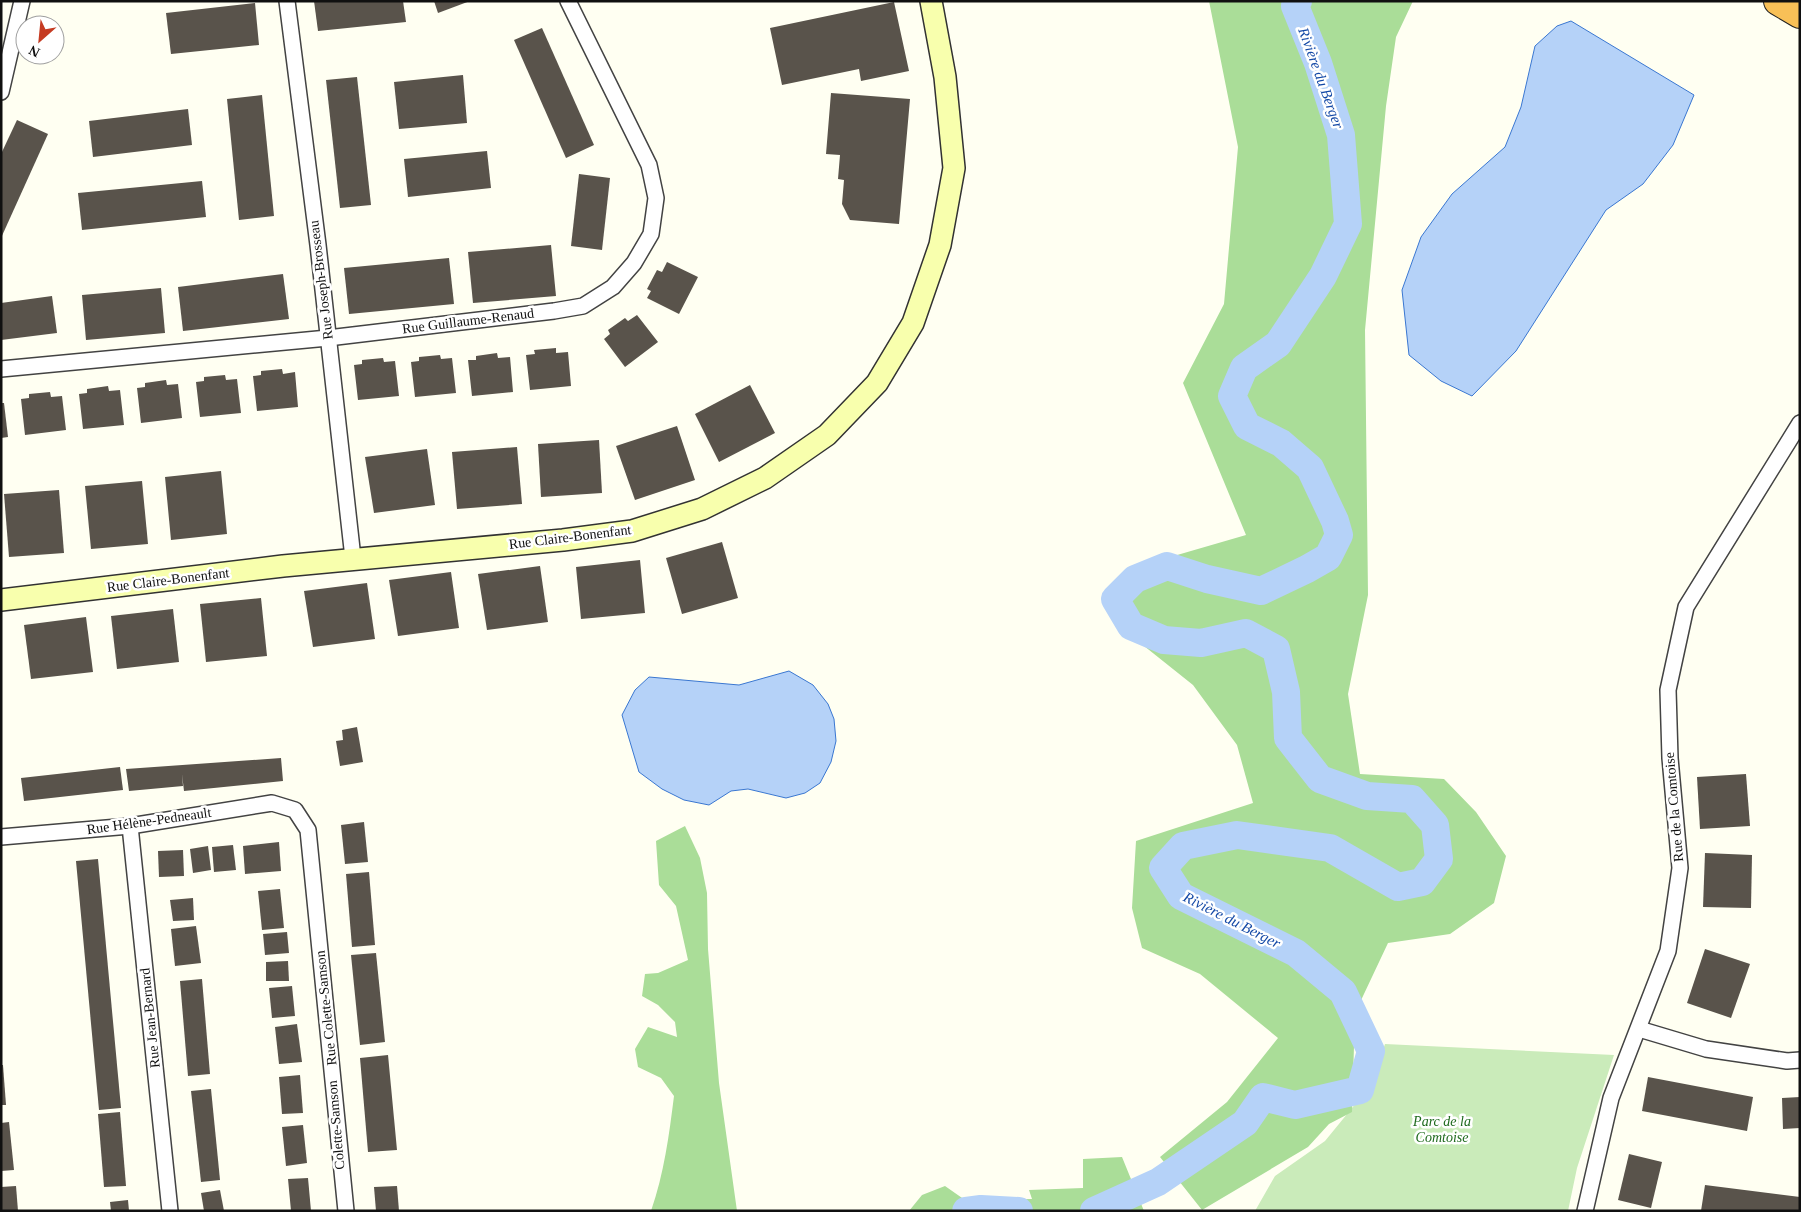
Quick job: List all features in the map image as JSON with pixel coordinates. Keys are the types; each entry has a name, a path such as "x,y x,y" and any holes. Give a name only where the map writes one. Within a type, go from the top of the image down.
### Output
{"highway":[{"path":"1778,1 1800,14"}],"street":[{"path":"1,92 22,1"},
{"name":"Rue Joseph-Brosseau","path":"287,1 318,246 353,558"},
{"name":"Rue Guillaume-Renaud","path":"1,369 328,338 583,306 613,287 634,263 651,234 656,198 648,165 568,1"},
{"name":"Rue Claire-Bonenfant","path":"1,600 353,558 563,540 632,531 702,509 765,478 827,436 877,383 913,323 940,245 954,168 945,77 931,1"},
{"name":"Rue de la Comtoise","path":"1585,1211 1617,1079 1639,1029 1668,951 1680,868 1670,758 1668,690 1686,607 1800,423"},
{"name":"Rue Hélène-Pedneault","path":"1,837 130,826 272,803 295,810"},
{"name":"Rue Colette-Samson","path":"295,810 308,830 345,1211"},
{"name":"Rue Jean-Bernard","path":"130,826 170,1211"},
{"path":"1639,1029 1706,1049 1787,1060 1800,1060"}],"green space":[{"path":"1209,1 1413,1 1396,37 1386,106 1365,330 1368,595 1348,694 1360,774 1444,779 1476,812 1506,856 1494,903 1450,934 1388,943 1355,1013 1352,1112 1329,1124 1308,1147 1202,1210 1160,1157 1227,1102 1278,1038 1200,974 1142,948 1132,908 1136,841 1253,803 1237,745 1193,685 1119,626 1129,569 1246,535 1183,383 1224,304 1238,147"},
{"path":"685,826 700,858 707,893 708,949 719,1083 737,1211 651,1211 663,1168 674,1096 661,1078 638,1067 635,1049 648,1027 677,1037 675,1022 658,1005 642,996 645,974 658,973 688,960 676,906 659,885 656,841"},
{"name":"Parc de la Comtoise","path":"1385,1044 1614,1055 1577,1168 1568,1211 1255,1211 1275,1176 1325,1141 1370,1086"},
{"path":"1122,1157 1144,1211 909,1211 922,1195 945,1186 965,1200 1032,1199 1029,1190 1083,1188 1083,1159"}],"water":[{"path":"1571,21 1694,95 1673,145 1643,184 1606,210 1516,351 1472,396 1441,381 1409,355 1402,290 1421,237 1452,194 1505,147 1521,107 1535,46 1557,26"},
{"path":"789,671 813,685 828,704 834,719 836,741 831,762 820,783 805,793 786,798 748,789 731,791 709,805 684,800 662,789 639,772 622,715 635,690 649,677 739,685"}],"building":[{"path":"314,1 403,1 406,22 318,31"},
{"path":"434,1 470,1 438,13"},
{"path":"894,2 909,71 861,81 859,69 782,85 770,28"},
{"path":"255,3 259,45 171,54 166,13"},
{"path":"542,28 594,145 566,158 514,40"},
{"path":"463,75 467,123 399,129 394,82"},
{"path":"357,77 371,205 340,208 326,80"},
{"path":"831,93 910,99 899,224 850,220 842,204 844,180 838,179 840,155 826,154"},
{"path":"262,95 274,216 239,220 227,99"},
{"path":"188,109 192,145 93,157 89,121"},
{"path":"17,120 48,134 1,238 1,154"},
{"path":"487,151 491,188 408,197 404,159"},
{"path":"579,174 610,178 602,250 571,246"},
{"path":"202,181 206,217 82,230 78,193"},
{"path":"551,245 556,296 473,303 468,252"},
{"path":"449,258 454,304 349,314 344,268"},
{"path":"667,262 698,277 679,314 647,298 651,291 647,289 657,270 662,272"},
{"path":"283,274 289,319 183,331 178,287"},
{"path":"161,288 165,333 86,340 82,295"},
{"path":"52,296 57,333 1,340 1,303"},
{"path":"637,315 658,342 625,367 604,339 610,334 608,330 625,318 628,321"},
{"path":"556,348 556,353 568,352 571,386 530,390 526,355 535,354 534,350"},
{"path":"497,353 498,358 510,357 513,392 472,396 468,360 476,360 476,356"},
{"path":"440,355 441,359 452,358 456,393 415,397 411,362 419,361 419,357"},
{"path":"383,358 384,362 395,361 399,396 358,400 354,365 362,364 362,360"},
{"path":"282,369 283,374 295,372 298,407 257,411 253,376 261,375 261,371"},
{"path":"225,375 226,380 237,379 241,413 200,417 196,382 204,381 204,377"},
{"path":"166,380 167,385 178,384 182,418 141,423 137,388 145,387 145,383"},
{"path":"750,385 775,433 719,462 695,414"},
{"path":"108,386 109,391 120,390 124,425 83,429 79,394 87,393 87,389"},
{"path":"50,392 51,397 62,396 66,430 25,435 21,399 29,398 29,394"},
{"path":"1,403 4,403 8,437 1,438"},
{"path":"677,426 695,480 635,500 616,446"},
{"path":"599,440 602,493 541,497 538,444"},
{"path":"517,447 522,504 457,509 452,452"},
{"path":"427,449 435,505 374,513 365,457"},
{"path":"221,471 227,534 171,540 165,477"},
{"path":"142,481 148,544 91,549 85,486"},
{"path":"59,490 64,553 9,557 4,494"},
{"path":"722,542 738,598 682,614 666,558"},
{"path":"640,560 645,613 581,619 576,567"},
{"path":"540,566 548,622 487,630 478,574"},
{"path":"451,572 459,628 398,636 389,580"},
{"path":"367,583 375,639 313,647 304,591"},
{"path":"261,598 267,656 206,662 200,604"},
{"path":"173,609 179,662 117,669 111,616"},
{"path":"86,617 93,672 31,679 24,625"},
{"path":"357,727 363,762 340,766 336,741 343,740 342,730"},
{"path":"281,758 283,781 184,791 182,774 183,786 129,791 126,769"},
{"path":"120,767 123,790 24,801 21,778"},
{"path":"1746,774 1750,826 1700,829 1697,777"},
{"path":"364,822 368,862 345,864 341,825"},
{"path":"279,842 281,871 245,874 243,846"},
{"path":"233,845 236,870 214,872 212,847"},
{"path":"208,846 211,870 193,873 190,849"},
{"path":"183,850 184,876 159,877 158,851"},
{"path":"1705,853 1752,855 1751,908 1703,907"},
{"path":"98,859 121,1108 99,1110 76,861"},
{"path":"369,872 375,945 352,947 346,874"},
{"path":"280,889 284,928 262,930 258,891"},
{"path":"193,898 194,920 173,921 170,900"},
{"path":"196,926 201,963 175,966 171,929"},
{"path":"287,932 289,953 265,955 263,934"},
{"path":"1705,949 1750,964 1731,1018 1687,1003"},
{"path":"376,953 385,1042 360,1045 351,955"},
{"path":"288,961 289,981 266,981 266,962"},
{"path":"202,979 210,1074 188,1076 180,981"},
{"path":"292,986 295,1016 272,1018 269,988"},
{"path":"297,1024 302,1062 279,1064 275,1027"},
{"path":"388,1055 397,1150 368,1152 360,1058"},
{"path":"1,1065 3,1065 6,1105 1,1105"},
{"path":"300,1075 303,1113 282,1114 279,1077"},
{"path":"1648,1077 1753,1097 1747,1131 1642,1111"},
{"path":"211,1089 220,1180 201,1182 191,1091"},
{"path":"1800,1097 1800,1128 1783,1129 1782,1098"},
{"path":"120,1112 126,1186 104,1187 98,1114"},
{"path":"9,1122 14,1170 1,1171 1,1123"},
{"path":"303,1125 307,1163 286,1166 282,1127"},
{"path":"1629,1154 1662,1162 1651,1208 1618,1200"},
{"path":"308,1178 311,1211 291,1211 288,1179"},
{"path":"1705,1185 1800,1197 1800,1211 1701,1211"},
{"path":"16,1186 18,1211 1,1211 1,1187"},
{"path":"397,1186 399,1211 376,1211 374,1187"},
{"path":"220,1190 224,1211 204,1211 201,1193"},
{"path":"128,1200 129,1211 111,1211 110,1202"}],"waterway":[{"name":"Rivière du Berger","path":"1094,1211 1158,1182 1245,1123 1263,1097 1295,1105 1360,1090 1371,1051 1343,992 1296,953 1181,896 1163,868 1183,846 1237,835 1330,848 1398,887 1422,882 1439,859 1435,825 1412,799 1367,796 1320,779 1288,738 1286,692 1276,649 1246,633 1201,643 1164,640 1131,626 1115,599 1135,579 1167,566 1207,579 1261,591 1328,557 1339,535 1335,521 1310,468 1281,443 1247,426 1232,396 1244,368 1278,344 1323,276 1348,224 1341,135 1318,63 1295,6 1298,1"},
{"name":"Rivière du Berger","path":"966,1211 981,1209 1019,1211"}]}
